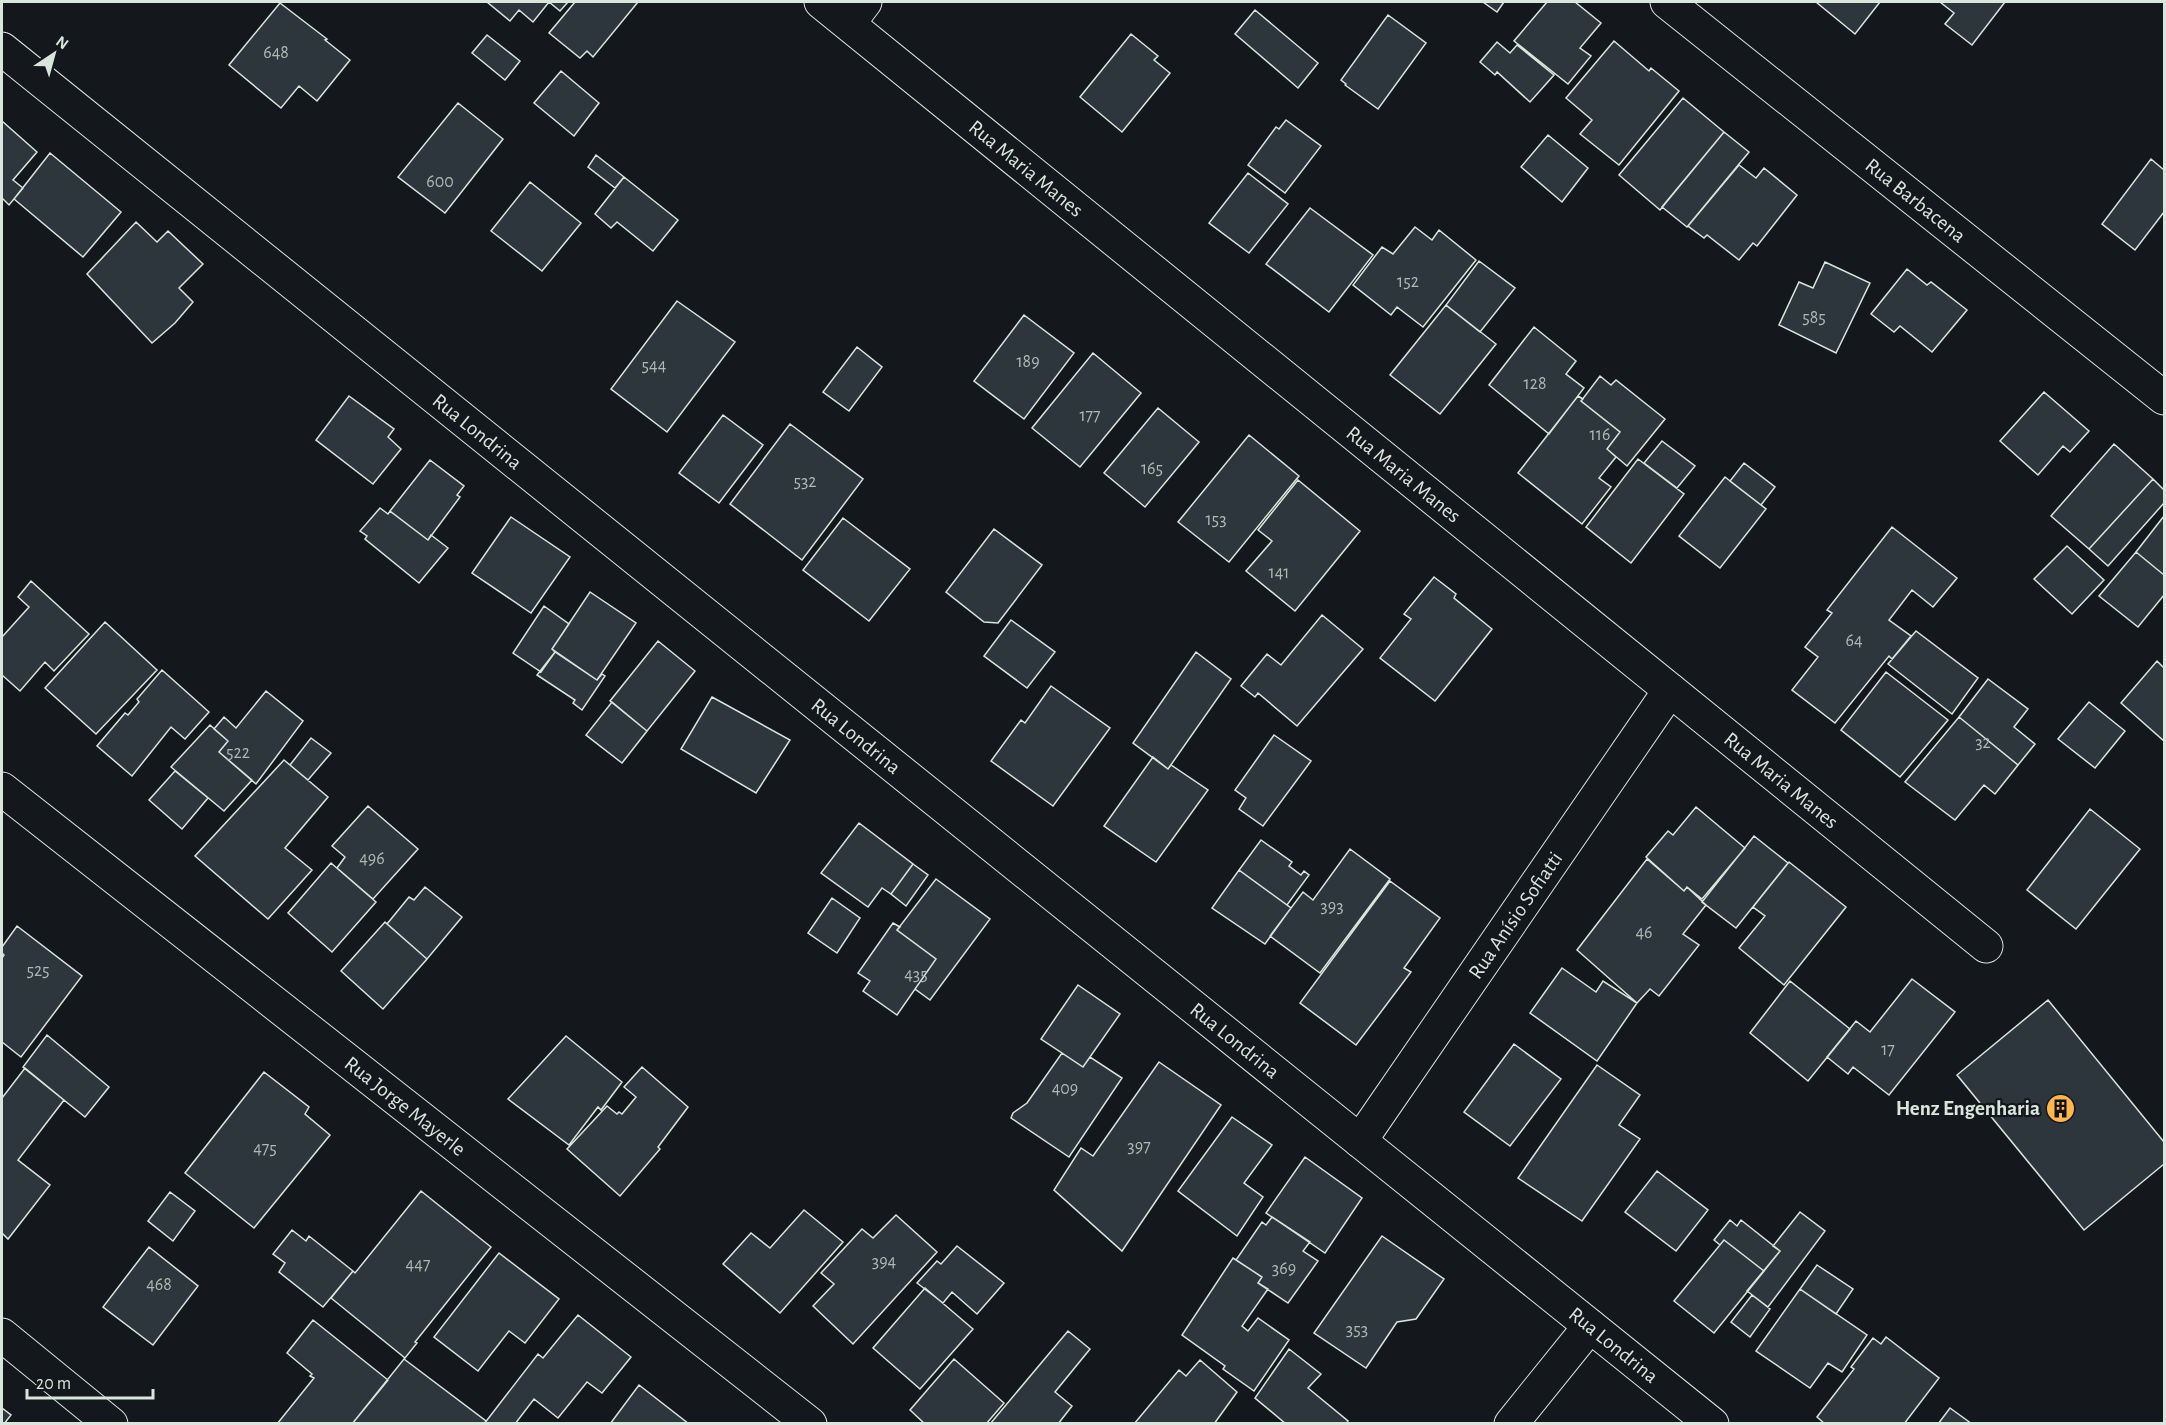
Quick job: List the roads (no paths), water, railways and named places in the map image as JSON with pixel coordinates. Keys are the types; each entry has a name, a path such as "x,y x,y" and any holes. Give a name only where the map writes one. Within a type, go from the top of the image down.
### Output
{"street":[{"name":"Rua Maria Manes","path":"821,2 857,12 1670,690 1986,946"},
{"name":"Rua Barbacena","path":"1667,2 2164,398"},
{"name":"Rua Londrina","path":"2,49 1712,1424"},
{"name":"Rua Anísio Sofiatti","path":"1360,1141 1670,690"},
{"name":"Rua Jorge Mayerle","path":"2,789 810,1424"},
{"path":"1511,1424 1590,1326"},
{"path":"2,1335 111,1424"}],"place":[{"name":"Henz Engenharia","path":"2061,1108"}]}
